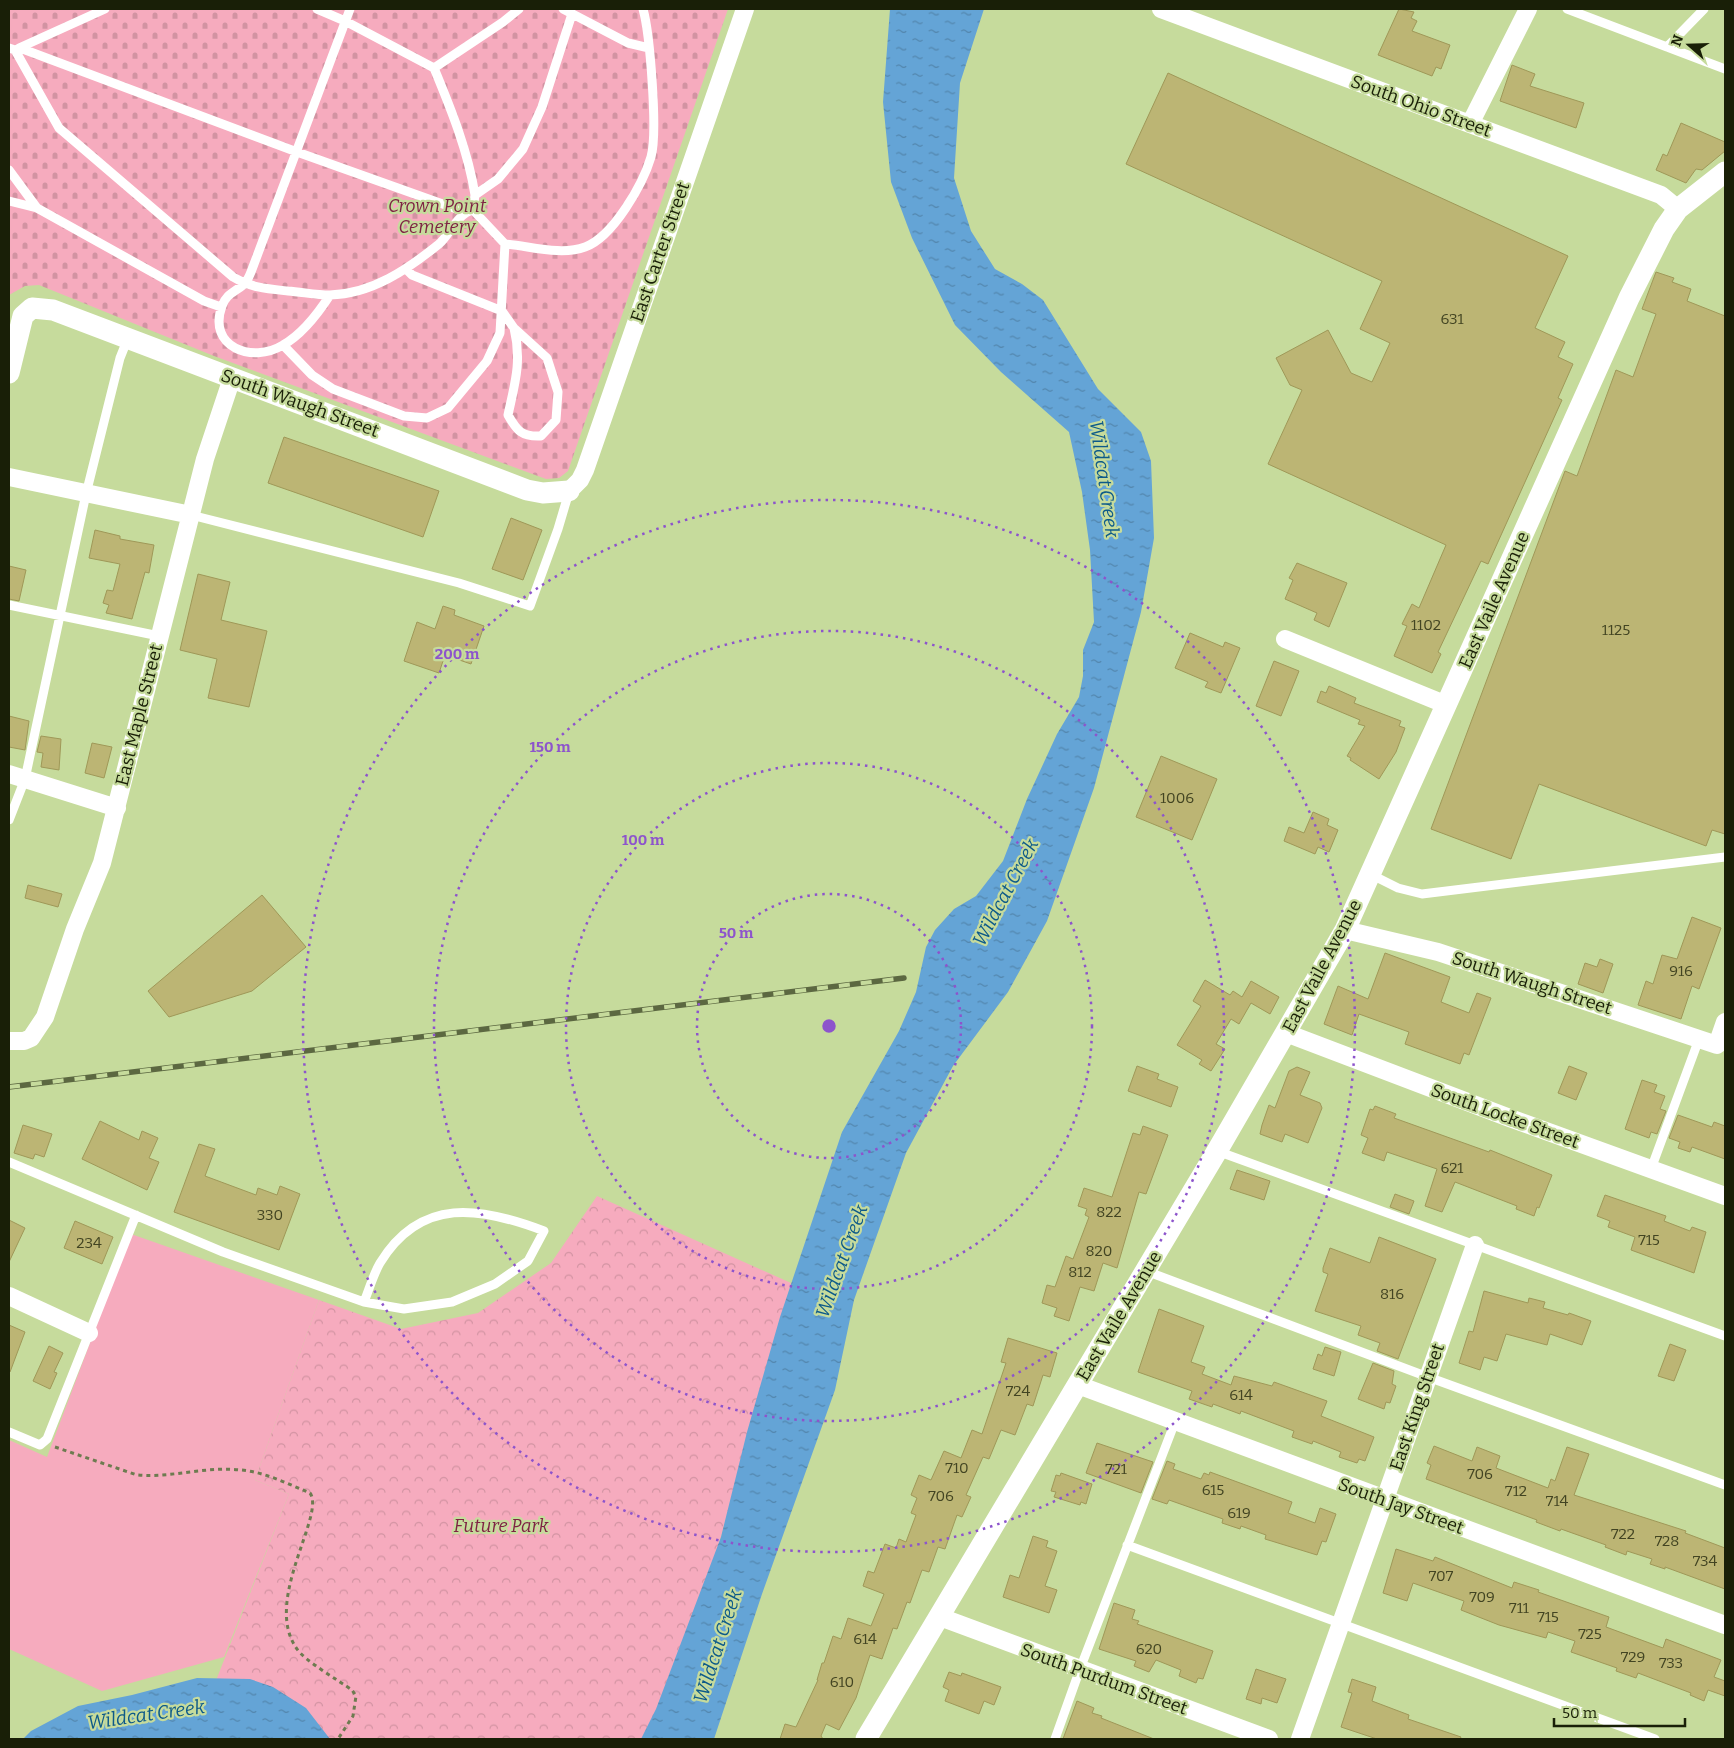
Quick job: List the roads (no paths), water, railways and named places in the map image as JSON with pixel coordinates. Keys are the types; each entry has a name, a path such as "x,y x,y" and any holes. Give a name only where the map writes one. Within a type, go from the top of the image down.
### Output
{"street":[{"name":"East Carter Street","path":"569,491 580,480 585,470 745,9"},
{"name":"South Ohio Street","path":"1161,9 1184,13 1470,124 1662,195 1678,209"},
{"path":"1470,124 1528,9"},
{"name":"East Vaile Avenue","path":"866,1739 1217,1151 1345,930 1629,298 1664,229 1678,209 1725,172"},
{"name":"South Waugh Street","path":"9,373 23,316 32,308 53,310 528,490 543,493 569,491"},
{"name":"East Maple Street","path":"16,1041 32,1038 45,1017 75,929 102,862 204,460 232,378"},
{"path":"9,477 191,515"},
{"path":"1285,640 1447,705"},
{"path":"17,776 117,808"},
{"name":"South Waugh Street","path":"1345,930 1438,952 1721,1047"},
{"path":"1721,1047 1725,1022"},
{"name":"South Locke Street","path":"1286,1033 1507,1117 1725,1196"},
{"name":"East King Street","path":"1300,1739 1475,1245"},
{"path":"9,1296 90,1333"},
{"name":"South Jay Street","path":"1078,1385 1725,1625"},
{"name":"South Purdum Street","path":"940,1617 1268,1739"}],"lane":[{"path":"13,50 106,9"},
{"path":"13,50 59,128 233,277 245,284 261,288 330,295 378,285 406,269 441,242 469,211 475,196 472,176 458,128 434,68 346,21 318,9"},
{"path":"330,295 318,314 283,345 257,353 244,353 232,348 225,340 221,330 221,307 233,291 245,284 350,9"},
{"path":"434,68 503,22 519,9"},
{"path":"562,9 628,43 649,48"},
{"path":"13,50 297,152 469,211 505,244 554,250 584,248 600,238 614,223 639,186 652,156 654,131 649,48 644,9"},
{"path":"1567,9 1725,68"},
{"path":"1667,47 1704,9"},
{"path":"475,196 498,179 523,149 542,107 572,14"},
{"path":"9,170 37,208"},
{"path":"9,201 37,208 204,302 221,307"},
{"path":"283,345 312,375 333,389 404,416 427,418 448,408 487,361 500,333 505,244"},
{"path":"406,269 412,275 502,311 514,328 547,358 558,392 556,420 541,436 529,437 518,432 508,415 518,370 519,349 514,328"},
{"path":"9,820 17,776 61,617 86,494 120,358 128,338"},
{"path":"191,515 459,583 530,606 558,530 569,491"},
{"path":"9,605 159,636"},
{"path":"1370,874 1398,888 1422,894 1725,857"},
{"path":"1651,1169 1699,1039"},
{"path":"1217,1151 1725,1336"},
{"path":"9,1162 223,1252 364,1302 404,1309 452,1302 495,1284 528,1261 544,1231 488,1214 455,1211 420,1222 399,1238 380,1264 364,1302"},
{"path":"9,1432 36,1444 44,1444 136,1215"},
{"path":"1145,1271 1725,1485"},
{"path":"1055,1739 1175,1422"},
{"path":"1127,1545 1655,1739"}],"water":[{"name":"Wildcat Creek","path":"890,9 984,9 960,83 954,178 971,231 995,269 1022,284 1043,300 1098,389 1141,432 1151,461 1154,538 1141,612 1094,788 1047,921 1008,992 953,1066 906,1153 854,1300 835,1390 762,1594 714,1739 641,1739 656,1709 721,1537 747,1432 780,1317 842,1132 899,1031 916,992 926,947 935,930 954,909 976,896 1003,861 1027,799 1057,734 1079,697 1083,676 1083,650 1094,622 1090,550 1082,492 1069,432 1001,372 955,325 912,238 891,182 883,102"},
{"name":"Wildcat Creek","path":"197,1678 250,1679 273,1687 306,1708 330,1739 23,1739 31,1731 78,1706 132,1695"}],"railway":[{"path":"9,1087 904,978"}],"park label":[{"name":"Crown Point Cemetery","path":"437,216"},
{"name":"Future Park","path":"501,1526"}]}
